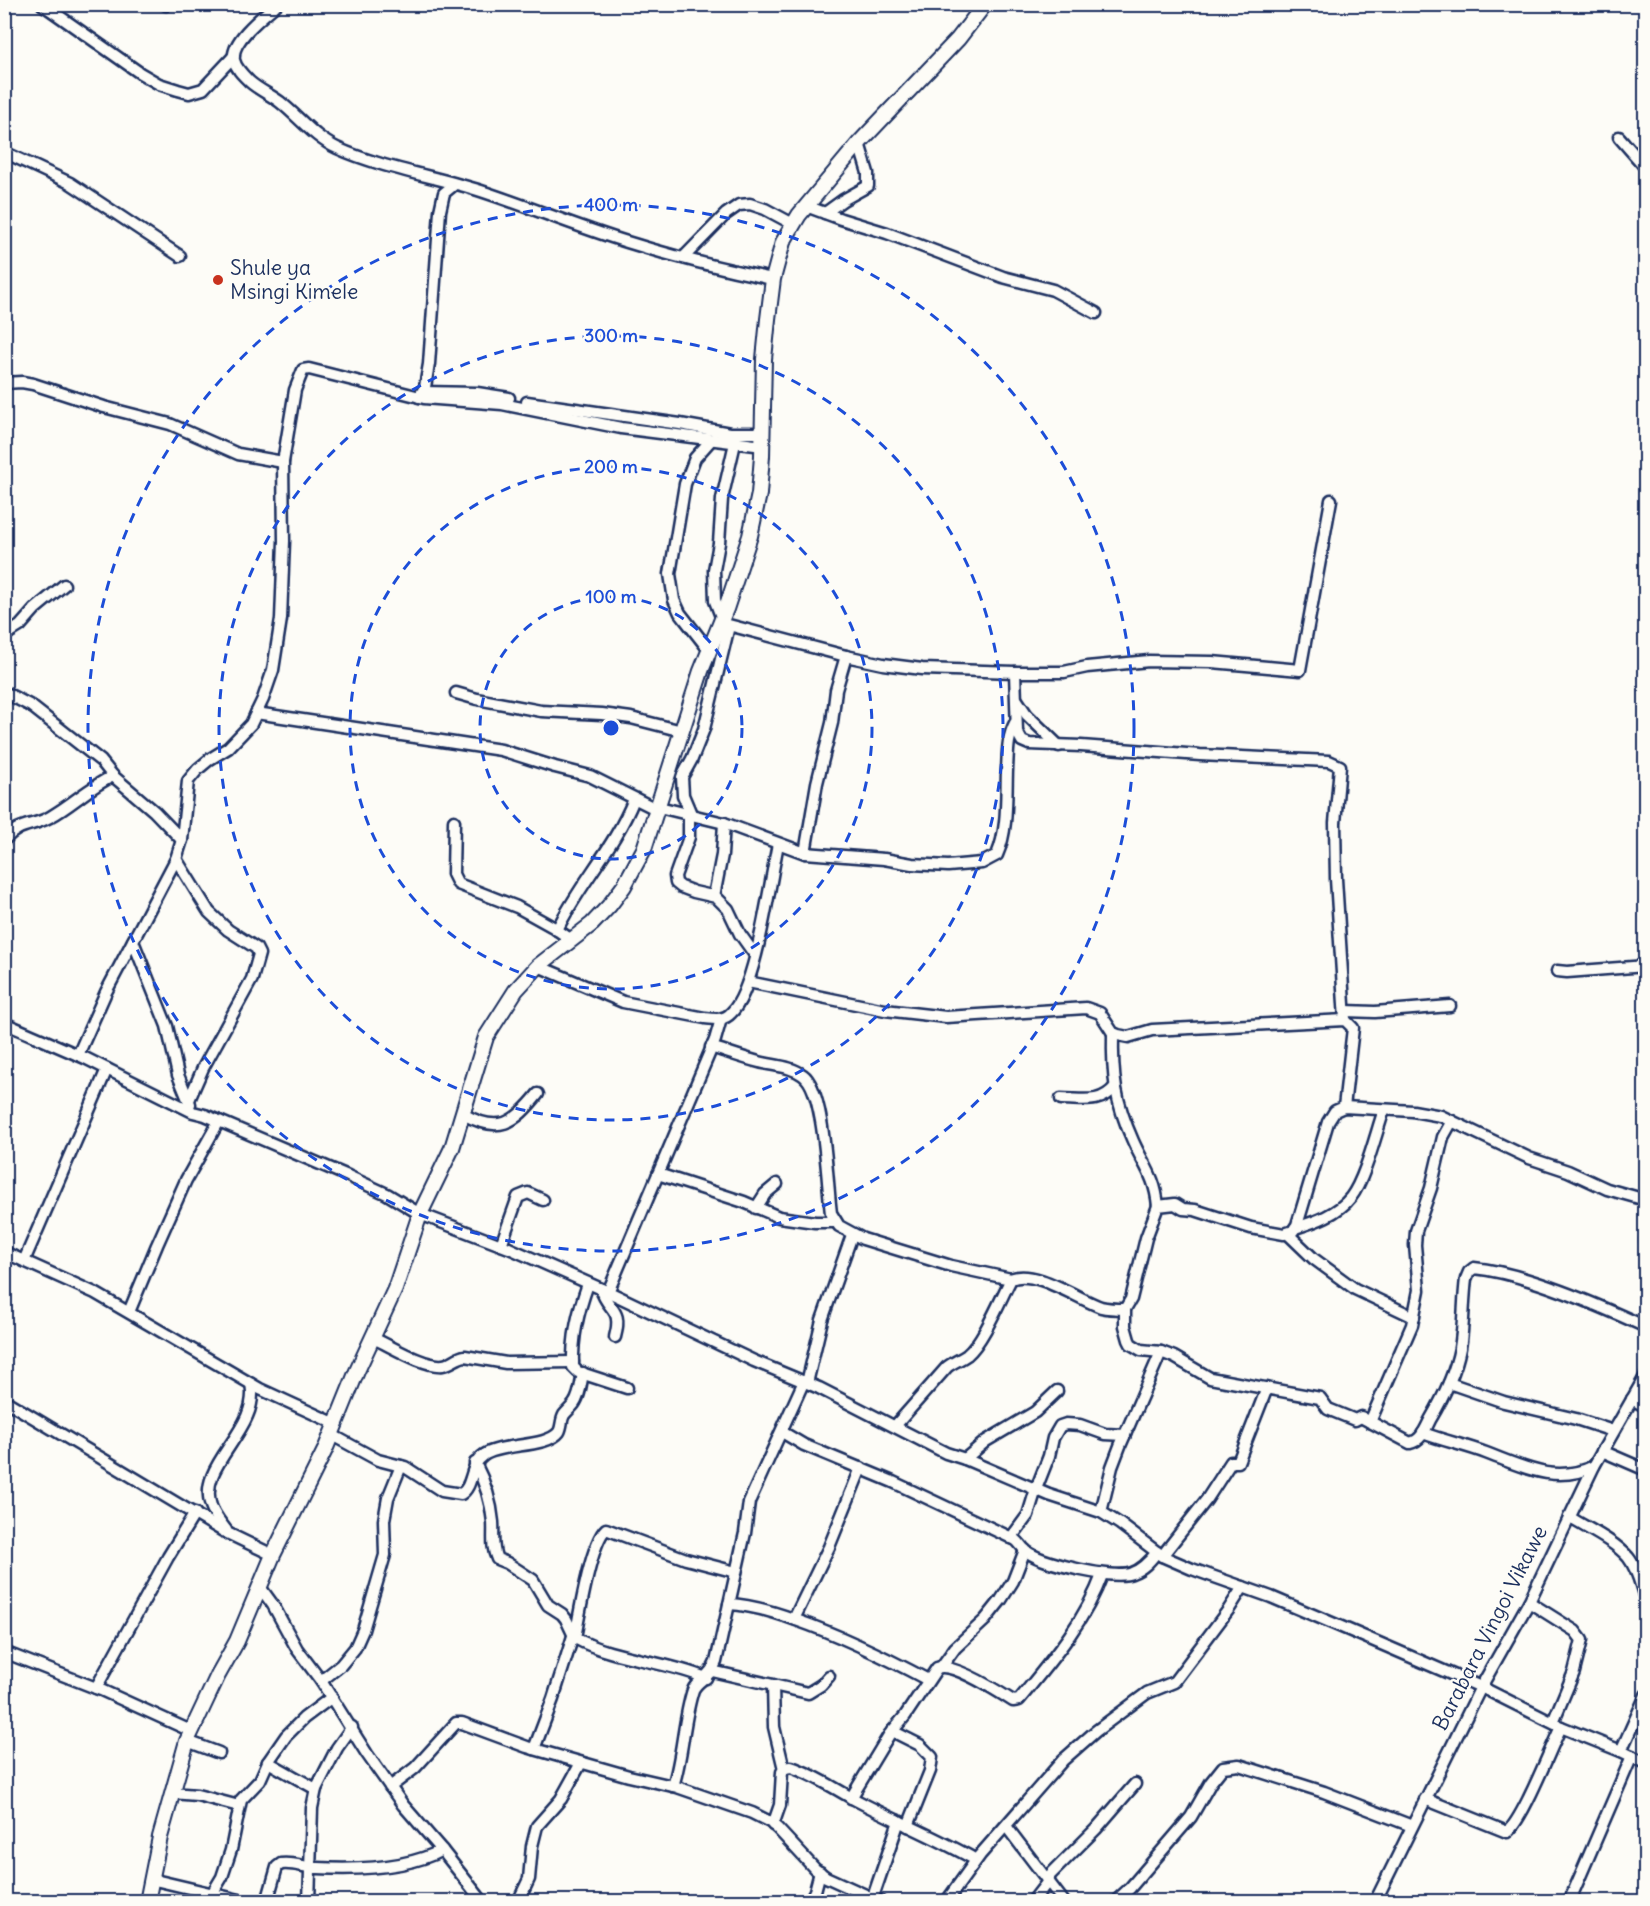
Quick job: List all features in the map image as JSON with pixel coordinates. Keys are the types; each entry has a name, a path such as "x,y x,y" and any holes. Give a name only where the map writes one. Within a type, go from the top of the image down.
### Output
{"street":[{"path":"42,4 140,73 159,84 189,93 203,89 234,56 239,42 250,29 277,4"},
{"path":"755,955 740,934 728,909 714,896 681,887 675,880 689,837 690,814 683,795 682,777 704,729 724,623 750,536 759,494 763,440 764,359 773,279 783,242 806,206 859,143 958,39 985,4"},
{"path":"234,56 238,70 250,82 279,102 318,136 334,147 357,157 455,184 626,242 727,270 773,279"},
{"path":"1619,137 1646,168"},
{"path":"825,213 868,186 868,173 859,143"},
{"path":"4,152 70,183 180,256"},
{"path":"421,394 429,364 432,336 436,236 440,210 444,193 455,184"},
{"path":"683,258 726,214 739,205 750,204 765,209 793,224"},
{"path":"806,206 888,233 1003,277 1053,290 1096,313"},
{"path":"78,1055 105,992 176,859 182,840 188,781 198,769 241,736 256,713 273,670 281,619 284,541 282,462 295,390 303,370 309,369 421,394 502,404 621,428 735,443 763,440"},
{"path":"4,383 33,384 104,407 170,424 238,454 282,462"},
{"path":"421,394 477,393 763,440"},
{"path":"709,650 680,613 674,600 670,574 685,484 695,458 711,440"},
{"path":"724,623 715,600 714,570 719,543 722,499 735,443"},
{"path":"724,623 846,656 922,669 1064,672 1087,667 1149,661 1212,662 1300,670 1331,500"},
{"path":"4,636 20,626 35,609 64,585"},
{"path":"147,1902 172,1793 189,1736 237,1641 273,1556 334,1430 357,1371 400,1278 420,1214 452,1148 486,1037 516,990 538,966 592,924 624,886 644,849 709,650 724,623"},
{"path":"805,852 814,795 832,723 836,690 846,656"},
{"path":"1015,672 1018,736 1022,741 1038,746 1081,746 1329,761 1340,765 1335,823 1336,856 1345,1016 1353,1028 1344,1107"},
{"path":"4,692 40,713 101,761 113,776 154,811 182,840"},
{"path":"456,693 541,711 631,718 682,731"},
{"path":"1016,696 1027,715 1059,746"},
{"path":"256,713 501,750 590,776 634,799 658,808 724,823 805,852 948,866 982,863 998,855 1001,846 1010,736 1017,720"},
{"path":"4,840 11,832 24,825 49,818 95,785 113,776"},
{"path":"557,930 568,907 621,829 634,799"},
{"path":"454,821 453,874 458,884 517,907 570,939"},
{"path":"714,896 722,855 724,823"},
{"path":"538,966 623,1002 721,1019 732,1013 748,982 778,844"},
{"path":"176,859 209,912 228,930 255,948 259,954 252,979 189,1100"},
{"path":"133,941 167,1026 178,1075 193,1112"},
{"path":"1557,971 1646,966"},
{"path":"748,982 885,1010 946,1017 1086,1008 1100,1013 1113,1033 1112,1065 1120,1110 1155,1183 1158,1206 1146,1238 1131,1299 1125,1309 1125,1326 1131,1344 1141,1350 1174,1356 1210,1378 1320,1398 1328,1409 1355,1420 1361,1417 1410,1443 1418,1441 1449,1383 1460,1350 1466,1279 1474,1268 1543,1286 1587,1301 1646,1327"},
{"path":"1113,1033 1128,1037 1152,1030 1450,1006"},
{"path":"615,1337 617,1315 604,1297 604,1290 658,1174 721,1019"},
{"path":"4,1023 78,1055 193,1112 348,1176 387,1194 420,1214 501,1245 806,1382 946,1453 1101,1512 1160,1554 1192,1569 1243,1587 1481,1687 1557,1725 1646,1763"},
{"path":"711,1047 758,1062 793,1069 806,1077 814,1092 821,1120 831,1214 838,1226 878,1245 933,1261 1011,1279"},
{"path":"24,1261 107,1069"},
{"path":"1061,1099 1098,1099 1105,1097 1115,1087"},
{"path":"463,1114 488,1126 499,1125 525,1110 538,1094"},
{"path":"1292,1231 1328,1122 1335,1111 1344,1107 1429,1113 1452,1121 1529,1158 1568,1171 1607,1189 1646,1200"},
{"path":"1158,1206 1175,1204 1183,1209 1195,1210 1251,1228 1292,1231 1322,1218 1350,1199 1357,1187 1384,1110"},
{"path":"129,1312 186,1180 219,1121"},
{"path":"1370,1422 1386,1390 1414,1317 1419,1290 1415,1255 1416,1231 1431,1188 1443,1137 1452,1121"},
{"path":"658,1174 779,1217 815,1222 836,1222"},
{"path":"756,1208 765,1194 777,1184"},
{"path":"501,1245 518,1197 528,1193 543,1200"},
{"path":"1292,1231 1314,1259 1356,1289 1414,1317"},
{"path":"673,1786 694,1687 709,1675 729,1604 746,1533 749,1502 806,1382 822,1320 852,1234"},
{"path":"4,1252 95,1293 334,1430 378,1460 401,1466 442,1491 461,1494 466,1491 475,1463 485,1454 558,1434 563,1417 577,1399 583,1373"},
{"path":"895,1426 955,1360 968,1355 981,1336 1011,1279 1017,1276 1031,1277 1103,1307 1125,1309"},
{"path":"588,1284 578,1312 574,1333 574,1370 627,1388"},
{"path":"373,1338 435,1364 447,1364 458,1357 465,1356 506,1363 573,1362"},
{"path":"1101,1512 1112,1467 1161,1352"},
{"name":"Barabara Vingoi Vikawe","path":"1375,1902 1481,1687 1529,1602 1594,1466 1646,1375"},
{"path":"1449,1383 1504,1402 1576,1419 1613,1431"},
{"path":"228,1533 211,1506 210,1488 219,1463 251,1411 254,1396 251,1384"},
{"path":"782,1432 1011,1538 1025,1550 1048,1561 1102,1575 1131,1574 1160,1554 1207,1499 1231,1462 1238,1462 1267,1388"},
{"path":"965,1459 986,1441 1035,1412 1057,1391"},
{"path":"1632,1399 1646,1407"},
{"path":"4,1401 195,1514 273,1556"},
{"path":"1011,1538 1028,1515 1047,1464 1053,1438 1060,1426 1080,1425 1105,1434 1125,1435"},
{"path":"1423,1432 1446,1442 1485,1452 1536,1472 1571,1474 1594,1466"},
{"path":"1602,1451 1646,1470"},
{"path":"475,1463 486,1484 493,1522 493,1551 497,1559 534,1581 548,1605 566,1619 574,1637 608,1650 690,1671 773,1684 808,1694 829,1676"},
{"path":"321,1681 341,1665 355,1648 363,1630 385,1555 384,1520 388,1498 401,1466"},
{"path":"794,1620 829,1547 861,1468"},
{"path":"96,1688 168,1557 195,1514"},
{"path":"1569,1517 1628,1558 1635,1569 1646,1601"},
{"path":"534,1749 574,1637 599,1537 606,1529 686,1559 736,1572"},
{"path":"851,1798 892,1731 905,1716 928,1680 955,1648 985,1620 1002,1600 1013,1581 1025,1550"},
{"path":"942,1666 968,1676 1014,1701 1019,1700 1064,1643 1096,1592 1102,1575"},
{"path":"260,1587 273,1605 297,1649 332,1697 367,1754 403,1805 483,1902"},
{"path":"946,1902 976,1860 1051,1773 1084,1741 1147,1694 1174,1682 1243,1587"},
{"path":"1425,1799 1507,1833 1523,1808 1557,1725 1582,1640 1575,1631 1529,1602"},
{"path":"729,1604 749,1606 859,1644 928,1680"},
{"path":"4,1652 96,1688 219,1753"},
{"path":"773,1684 774,1727 784,1769 780,1805 773,1825"},
{"path":"1621,1751 1646,1695"},
{"path":"213,1892 222,1877 231,1850 239,1806 244,1796 260,1780 268,1762 286,1736 332,1697"},
{"path":"390,1786 415,1768 458,1723 467,1724 534,1749 673,1786 752,1813 773,1825 825,1877 877,1899 904,1823 930,1771 932,1757 920,1745 892,1731"},
{"path":"309,1902 312,1809 316,1789 337,1748 352,1727"},
{"path":"1569,1902 1632,1756"},
{"path":"268,1762 316,1789"},
{"path":"518,1902 529,1879 532,1846 537,1826 561,1799 581,1763"},
{"path":"1115,1902 1130,1888 1191,1817 1211,1782 1223,1767 1239,1765 1324,1792 1412,1826"},
{"path":"784,1769 791,1767 806,1773 976,1860"},
{"path":"1032,1902 1048,1879 1135,1784"},
{"path":"172,1793 197,1796 239,1806"},
{"path":"1006,1826 1064,1902"},
{"path":"267,1902 281,1864 289,1863 310,1868 356,1868 408,1863 430,1857 442,1850"},
{"path":"809,1902 815,1891 820,1872"},
{"path":"152,1876 159,1881 248,1902"}],"place":[{"name":"Shule ya Msingi Kimele","path":"218,280"}]}
